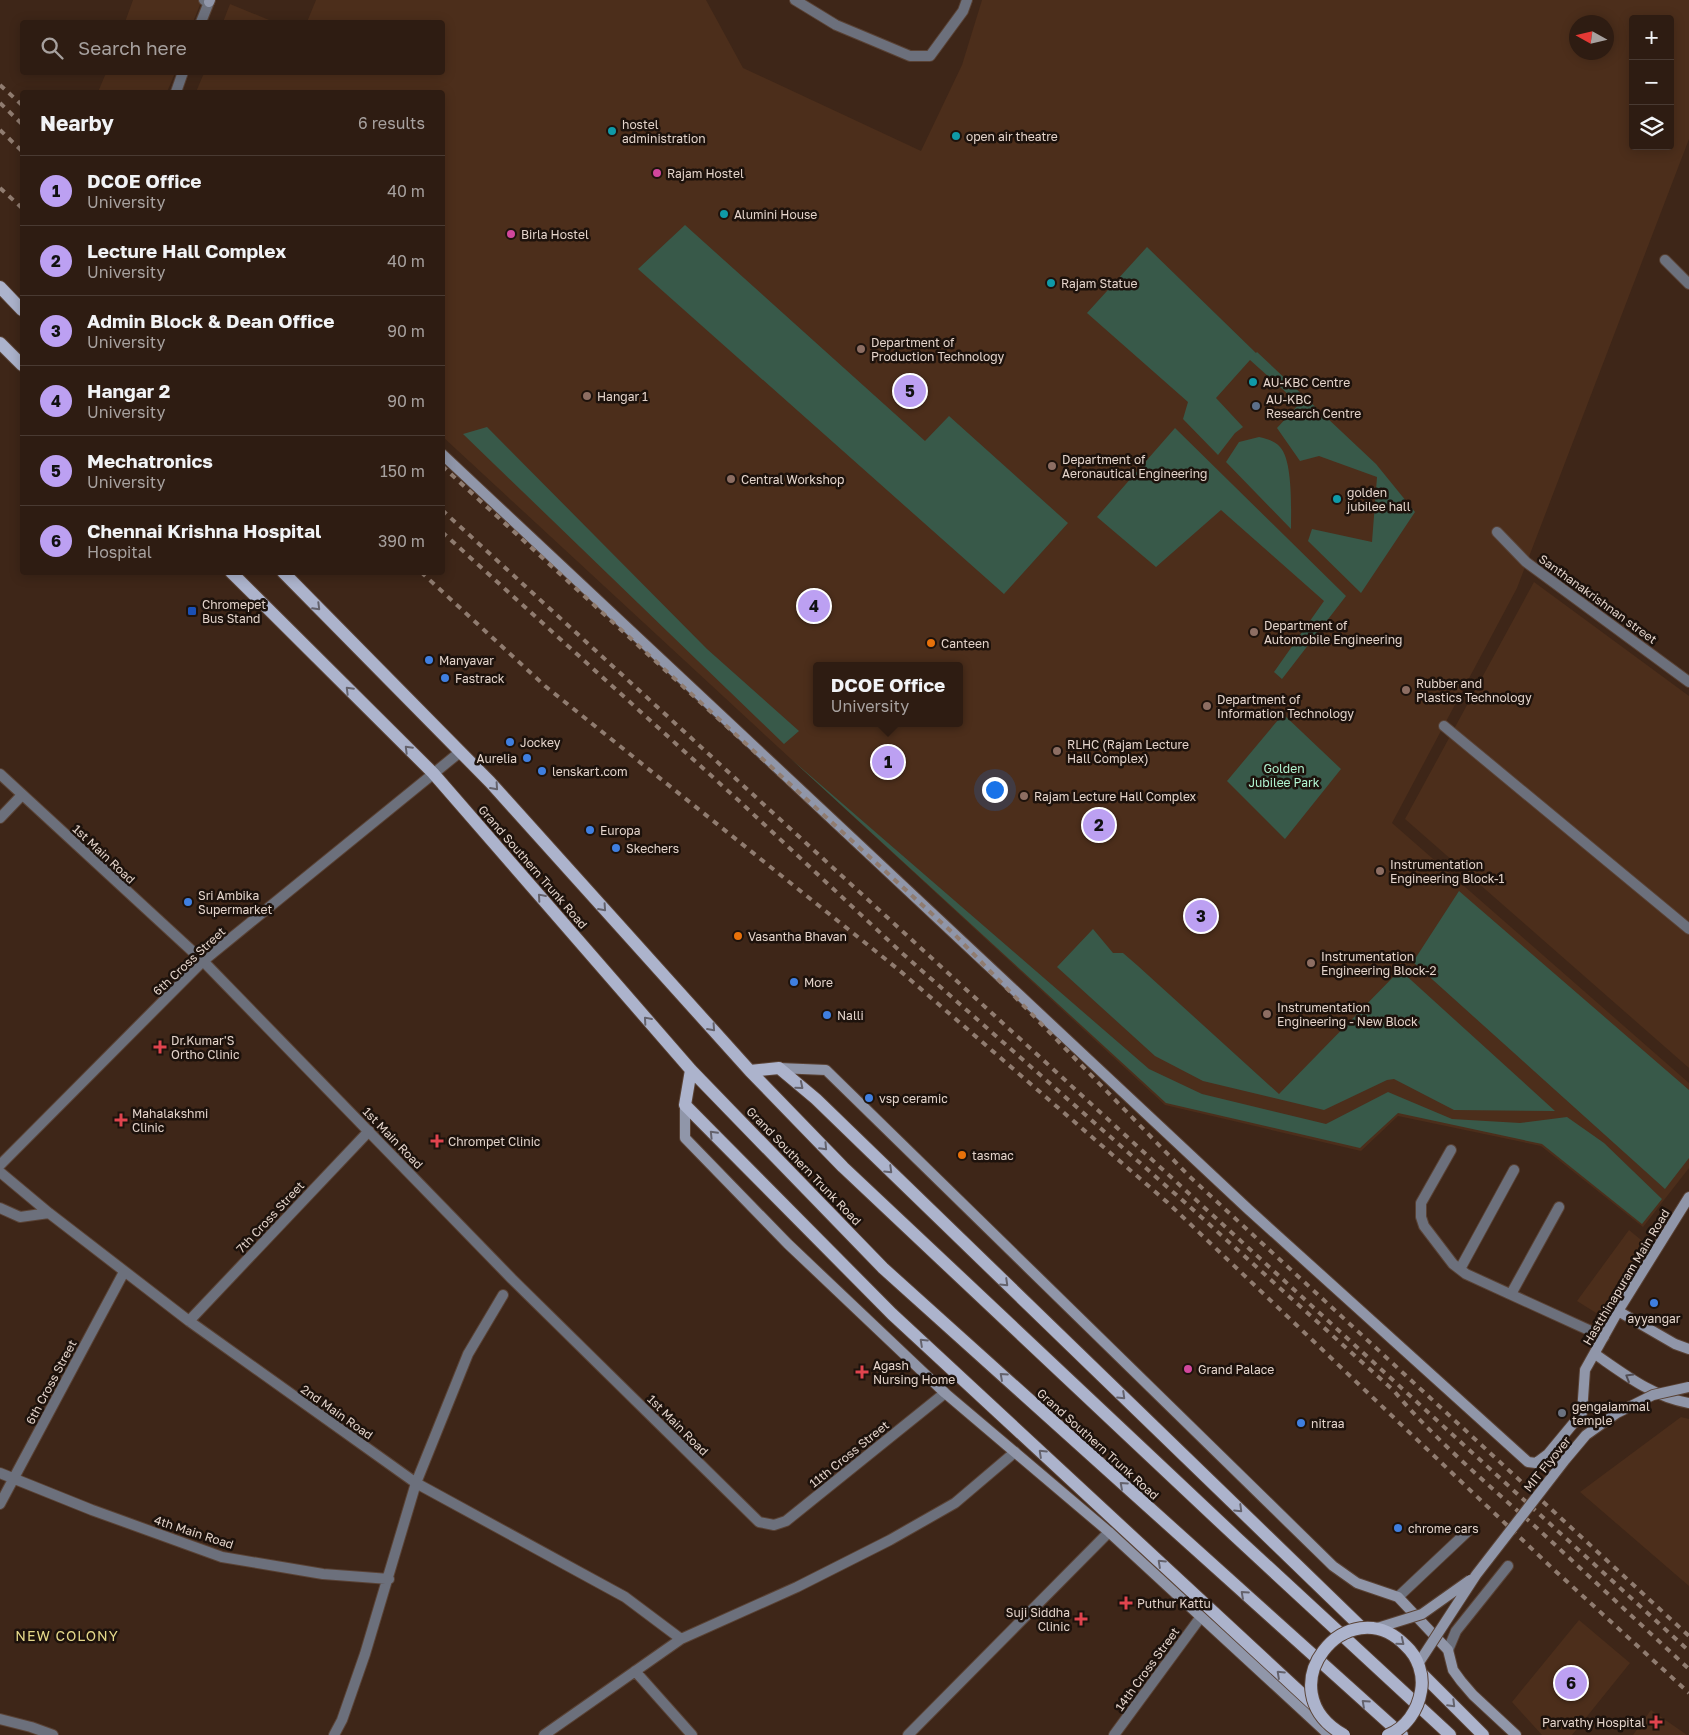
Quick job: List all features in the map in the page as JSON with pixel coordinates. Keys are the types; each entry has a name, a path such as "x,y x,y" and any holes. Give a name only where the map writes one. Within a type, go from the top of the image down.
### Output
{"main road":[{"path":"0,287 20,308"},
{"path":"0,343 20,363"},
{"name":"Grand Southern Trunk Road","path":"234,575 433,773 691,1070 883,1268 1402,1735"},
{"name":"Grand Southern Trunk Road","path":"286,575 490,782 750,1070 843,1167 1236,1538 1450,1735"},
{"path":"750,1070 779,1068 816,1099 1368,1629"},
{"path":"691,1070 685,1105 892,1314 1316,1707"},
{"path":"1343,1735 1323,1719 1316,1707 1311,1690 1312,1672 1319,1656 1330,1642 1345,1633 1368,1629 1388,1633 1401,1640 1411,1651 1420,1668 1483,1735"},
{"path":"1388,1735 1394,1733 1408,1722 1417,1707 1422,1690 1420,1668"}],"street":[{"path":"794,0 836,25 910,56 930,56 963,11 967,0"},
{"path":"202,20 207,1"},
{"path":"177,90 182,75"},
{"path":"1665,260 1689,284"},
{"name":"Hastthinapuram Main Road","path":"445,457 1248,1209 1528,1462 1536,1463 1548,1454 1582,1413 1585,1370 1618,1311 1689,1197"},
{"name":"Santhanakrishnan street","path":"1497,532 1526,562 1689,682"},
{"path":"1444,726 1689,929"},
{"name":"6th Cross Street","path":"0,1165 203,961 460,752"},
{"name":"1st Main Road","path":"0,774 203,961 512,1279 759,1522 764,1524"},
{"path":"0,818 22,795"},
{"path":"779,1068 826,1070 1333,1566 1357,1583 1398,1597 1448,1650 1453,1670 1461,1681 1473,1695 1516,1735"},
{"path":"685,1105 685,1138 788,1244 945,1393 1109,1532 1329,1735"},
{"name":"7th Cross Street","path":"189,1321 369,1131"},
{"path":"1450,1150 1421,1203 1420,1217 1424,1226 1453,1264 1466,1274 1604,1337"},
{"path":"1460,1269 1514,1170"},
{"name":"2nd Main Road","path":"0,1172 49,1213 189,1321 416,1483 625,1597 681,1639"},
{"path":"1510,1294 1559,1206"},
{"path":"0,1208 20,1217 49,1213"},
{"name":"6th Cross Street","path":"0,1504 124,1272"},
{"path":"334,1735 342,1720 362,1664 416,1483 468,1354 503,1295"},
{"path":"1618,1311 1675,1344 1689,1349"},
{"path":"1594,1354 1648,1389 1673,1400 1689,1403"},
{"name":"MIT Flyover","path":"1420,1668 1476,1576 1586,1435 1617,1413 1653,1395 1689,1387"},
{"name":"11th Cross Street","path":"764,1524 774,1525 786,1520 945,1393"},
{"path":"544,1735 681,1639 797,1587 890,1540 954,1503 1015,1452"},
{"name":"4th Main Road","path":"0,1473 92,1510 222,1557 323,1574 388,1579"},
{"path":"1398,1597 1468,1531"},
{"path":"908,1735 1109,1532"},
{"path":"1448,1650 1456,1631 1508,1566"},
{"name":"MIT Flyover","path":"1368,1629 1422,1614 1476,1576"},
{"name":"14th Cross Street","path":"1114,1735 1200,1618"},
{"path":"635,1671 692,1735"},
{"path":"0,1719 54,1735"}],"shaded area":[{"path":"133,0 202,0 194,20 126,20"},
{"path":"316,0 706,0 743,68 921,151 962,65 982,0 1689,0 1689,139 1517,588 1392,823 1689,1083 1689,1168 1643,1227 1541,1146 1398,1116 1361,1151 1165,1105 445,439 445,90 197,90 203,75 445,75 445,20 308,20"},
{"path":"230,4 269,20 224,20"},
{"path":"105,75 174,75 168,90 99,90"},
{"path":"1534,582 1689,696 1689,1068 1405,819"},
{"path":"1629,1230 1646,1244 1601,1316 1577,1301"},
{"path":"1681,1417 1689,1419 1689,1586 1580,1492"},
{"path":"1579,1620 1630,1663 1572,1735 1542,1735 1512,1702"},
{"name":"Parvathy Hospital","path":"1651,1710 1687,1735 1633,1735"}],"green space":[{"path":"685,225 925,441 949,416 1068,523 1004,594 638,269"},
{"path":"1147,247 1256,353 1376,464 1415,512 1361,593 1308,541 1312,529 1372,542 1377,477 1319,456 1300,461 1277,428 1299,404 1250,360 1216,398 1243,427 1235,433 1218,455 1183,419 1188,402 1087,313"},
{"path":"487,427 707,649 799,731 784,744 463,434"},
{"path":"1175,428 1346,596 1282,679 1274,672 1324,601 1221,510 1156,567 1097,517"},
{"path":"1259,437 1276,443 1284,454 1289,474 1291,529 1226,462 1239,442"},
{"name":"Golden Jubilee Park","path":"1283,714 1341,769 1285,839 1227,781"},
{"path":"791,759 1149,1069 1202,1094 1326,1124 1388,1092 1452,1119 1520,1123 1567,1117 1604,1143 1662,1199 1642,1224 1542,1144 1398,1113 1360,1148 1166,1103"},
{"path":"1459,891 1689,1090 1689,1158 1665,1189 1413,962"},
{"path":"1093,929 1113,953 1123,953 1279,1094 1400,970 1555,1111 1454,1110 1394,1079 1387,1080 1324,1110 1203,1081 1155,1056 1057,967"}],"railway":[{"path":"0,85 20,103"},
{"path":"0,103 20,122"},
{"path":"0,130 20,149"},
{"path":"0,188 20,206"},
{"path":"445,469 955,935 1189,1176 1689,1636"},
{"path":"445,513 1689,1651"},
{"path":"445,535 737,799 903,954 1190,1207 1394,1391 1428,1428 1482,1480 1539,1530 1689,1669"},
{"path":"424,575 545,686 899,970 1167,1202 1551,1567 1689,1693"}],"place":[{"name":"hostel administration","path":"612,131"},
{"name":"open air theatre","path":"956,136"},
{"name":"Rajam Hostel","path":"657,173"},
{"name":"Alumini House","path":"724,214"},
{"name":"Birla Hostel","path":"511,234"},
{"name":"Rajam Statue","path":"1051,283"},
{"name":"Department of Production Technology","path":"861,349"},
{"name":"AU-KBC Centre","path":"1253,382"},
{"name":"Mechatronics","path":"910,391"},
{"name":"Hangar 1","path":"587,396"},
{"name":"AU-KBC Research Centre","path":"1256,406"},
{"name":"Department of Aeronautical Engineering","path":"1052,466"},
{"name":"Central Workshop","path":"731,479"},
{"name":"golden jubilee hall","path":"1337,499"},
{"name":"Hangar 2","path":"814,606"},
{"name":"Chromepet Bus Stand","path":"192,611"},
{"name":"Department of Automobile Engineering","path":"1254,632"},
{"name":"Canteen","path":"931,643"},
{"name":"Manyavar","path":"429,660"},
{"name":"Fastrack","path":"445,678"},
{"name":"Rubber and Plastics Technology","path":"1406,690"},
{"name":"Department of Information Technology","path":"1207,706"},
{"name":"Jockey","path":"510,742"},
{"name":"RLHC (Rajam Lecture Hall Complex)","path":"1057,751"},
{"name":"Aurelia","path":"527,758"},
{"name":"DCOE Office","path":"888,762"},
{"name":"lenskart.com","path":"542,771"},
{"name":"Rajam Lecture Hall Complex","path":"1024,796"},
{"name":"Lecture Hall Complex","path":"1099,825"},
{"name":"Europa","path":"590,830"},
{"name":"Skechers","path":"616,848"},
{"name":"Instrumentation Engineering Block-1","path":"1380,871"},
{"name":"Sri Ambika Supermarket","path":"188,902"},
{"name":"Admin Block & Dean Office","path":"1201,916"},
{"name":"Vasantha Bhavan","path":"738,936"},
{"name":"Instrumentation Engineering Block-2","path":"1311,963"},
{"name":"More","path":"794,982"},
{"name":"Instrumentation Engineering - New Block","path":"1267,1014"},
{"name":"Nalli","path":"827,1015"},
{"name":"Dr.Kumar'S Ortho Clinic","path":"160,1047"},
{"name":"vsp ceramic","path":"869,1098"},
{"name":"Mahalakshmi Clinic","path":"121,1120"},
{"name":"Chrompet Clinic","path":"437,1141"},
{"name":"tasmac","path":"962,1155"},
{"name":"ayyangar","path":"1654,1303"},
{"name":"Grand Palace","path":"1188,1369"},
{"name":"Agash Nursing Home","path":"862,1372"},
{"name":"gengaiammal temple","path":"1562,1413"},
{"name":"nitraa","path":"1301,1423"},
{"name":"chrome cars","path":"1398,1528"},
{"name":"Puthur Kattu","path":"1126,1603"},
{"name":"Suji Siddha Clinic","path":"1081,1619"},
{"name":"Chennai Krishna Hospital","path":"1571,1683"},
{"name":"Parvathy Hospital","path":"1656,1722"}],"district":[{"name":"NEW COLONY","path":"67,1635"}]}
